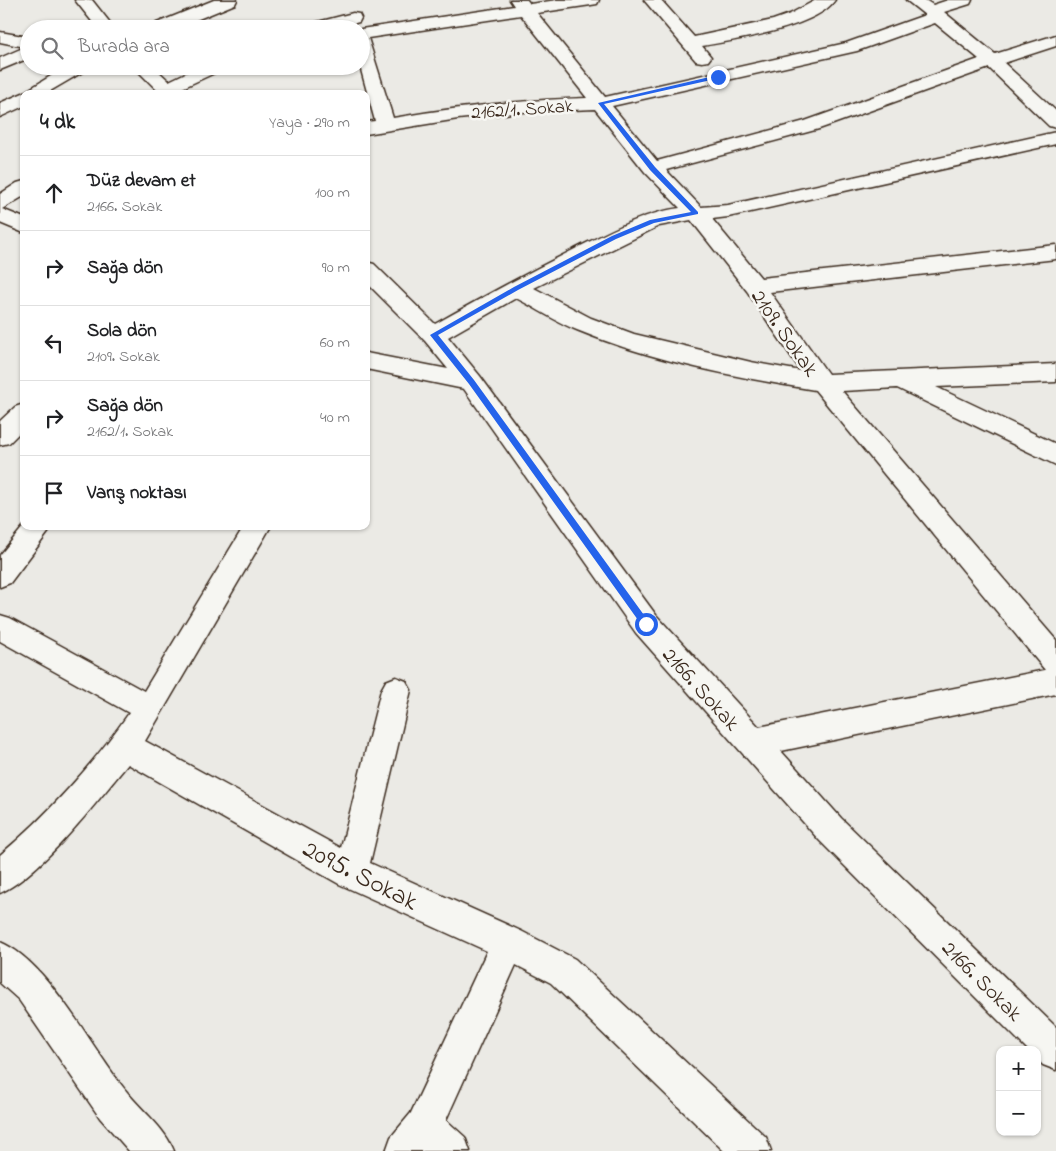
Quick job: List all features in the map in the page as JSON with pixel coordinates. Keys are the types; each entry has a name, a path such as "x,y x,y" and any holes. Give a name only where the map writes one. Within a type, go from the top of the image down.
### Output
{"street":[{"path":"84,0 100,20"},
{"path":"180,20 230,0"},
{"path":"346,0 354,20"},
{"path":"370,32 522,5 591,0"},
{"path":"652,0 718,77"},
{"path":"690,43 784,23 816,8 826,0"},
{"path":"914,0 935,13 992,60 1056,122"},
{"name":"2162/1. Sokak","path":"370,127 458,112 522,106 601,103 851,47 964,0"},
{"name":"2109. Sokak","path":"522,5 652,168 696,213 755,286 822,384 1056,661"},
{"path":"0,36 20,40"},
{"path":"652,168 812,124 992,60 1056,40"},
{"path":"0,65 20,55"},
{"path":"370,72 385,124"},
{"path":"38,90 64,75"},
{"path":"152,75 168,90"},
{"path":"171,90 198,75"},
{"path":"0,111 20,100"},
{"path":"433,335 516,288 614,238 652,221 696,213 728,211 1056,138"},
{"path":"0,203 20,190"},
{"path":"0,215 20,224"},
{"path":"755,286 1056,252"},
{"name":"2166. Sokak","path":"370,273 433,335 472,382 646,624 830,829 1056,1052"},
{"path":"516,288 583,324 629,341 751,372 822,384 1056,373"},
{"path":"370,362 472,382"},
{"path":"899,379 1056,455"},
{"path":"0,436 20,417"},
{"path":"0,575 37,530"},
{"path":"0,876 15,864 69,809 124,746 149,709 256,530"},
{"path":"0,627 149,709"},
{"path":"752,743 1056,681"},
{"path":"351,872 396,690"},
{"name":"2095. Sokak","path":"124,746 351,872 509,943 563,971 752,1151"},
{"path":"451,1151 415,1139 509,943"},
{"path":"0,959 31,988 113,1106 155,1151"}],"route":[{"path":"646,624 472,382 433,335 516,288 614,238 652,221 696,213 652,168 601,103 718,77"}]}
